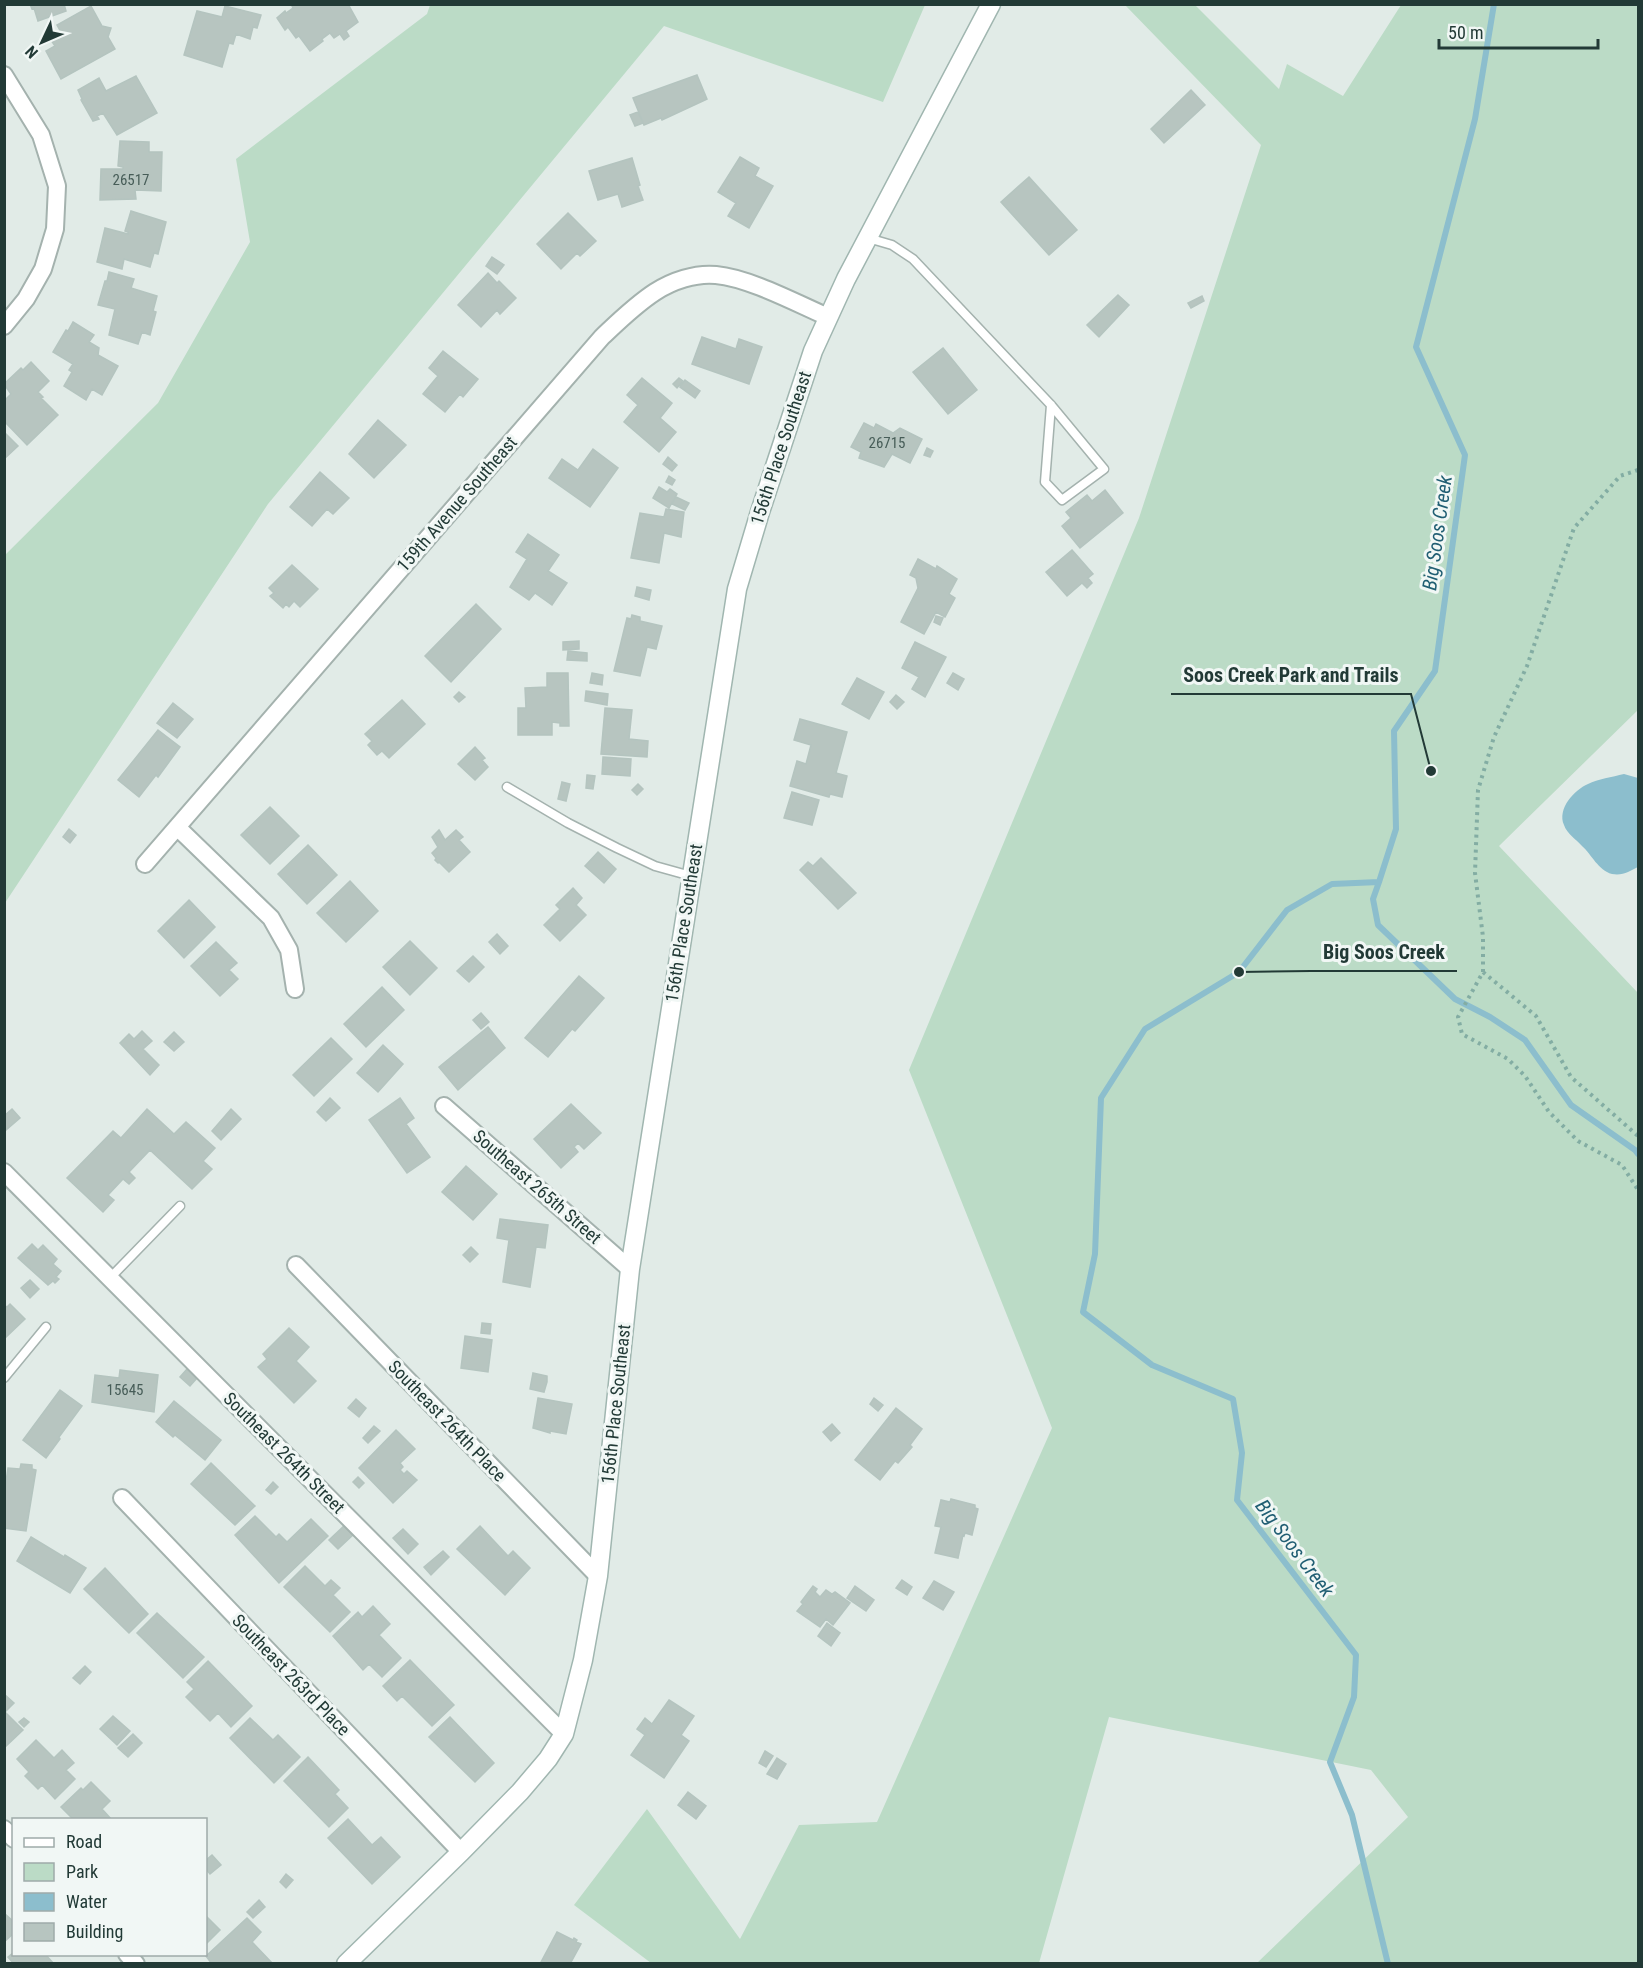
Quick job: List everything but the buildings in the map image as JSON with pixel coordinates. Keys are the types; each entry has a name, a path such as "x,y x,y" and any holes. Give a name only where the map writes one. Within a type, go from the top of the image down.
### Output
{"street":[{"name":"156th Place Southeast","path":"346,1964 520,1792 548,1759 564,1734 584,1660 598,1576 630,1269 737,589 800,388 828,316 991,4"},
{"path":"4,75 41,135 57,186 56,228 44,269 26,299 4,326"},
{"name":"159th Avenue Southeast","path":"145,864 602,337 631,309 656,291 679,280 715,274 740,280 828,316"},
{"path":"177,827 271,918 289,950 295,989"},
{"name":"Southeast 265th Street","path":"444,1106 630,1269"},
{"name":"Southeast 264th Street","path":"4,1172 564,1734"},
{"name":"Southeast 264th Place","path":"296,1265 598,1576"},
{"name":"Southeast 263rd Place","path":"122,1498 461,1852"}],"lane":[{"path":"867,238 892,245 913,259 1051,405 1104,469 1062,500 1045,482 1051,405"},
{"path":"507,787 568,823 617,848 655,866 692,876"},
{"path":"110,1278 180,1206"},
{"path":"4,1378 46,1327"}],"path":[{"path":"1638,470 1620,476 1574,528 1527,666 1494,737 1478,790 1475,873 1483,937 1483,972 1458,1017 1462,1035 1508,1059 1525,1076 1549,1112 1578,1141 1622,1165 1638,1190"},
{"path":"1483,972 1536,1016 1571,1077 1638,1136"}],"green space":[{"path":"430,5 925,5 883,102 664,26 268,504 5,903 5,555 158,403 250,242 236,159 427,14"},
{"path":"1125,5 1195,5 1279,89 1287,64 1343,96 1401,5 1638,5 1638,710 1499,846 1638,993 1638,1963 1257,1963 1408,1817 1371,1770 1109,1717 1039,1963 651,1963 574,1905 647,1809 740,1939 799,1825 877,1822 1052,1428 909,1070 1139,518 1261,145"}],"water":[{"path":"1624,774 1638,778 1638,867 1626,873 1612,874 1603,869 1569,834 1562,819 1568,801 1583,787"}],"waterway":[{"name":"Big Soos Creek","path":"1388,1964 1352,1815 1330,1762 1354,1697 1356,1655 1237,1500 1242,1453 1233,1399 1152,1365 1083,1312 1095,1254 1101,1098 1145,1029 1239,972 1287,910 1332,884 1379,882 1396,829 1394,731 1435,671 1465,455 1416,347 1475,119 1494,4"},
{"path":"1379,882 1373,899 1378,925 1455,999 1490,1017 1525,1040 1571,1105 1638,1154"}],"place":[{"name":"Soos Creek Park and Trails","path":"1431,771"},
{"name":"Big Soos Creek","path":"1239,972"}]}
